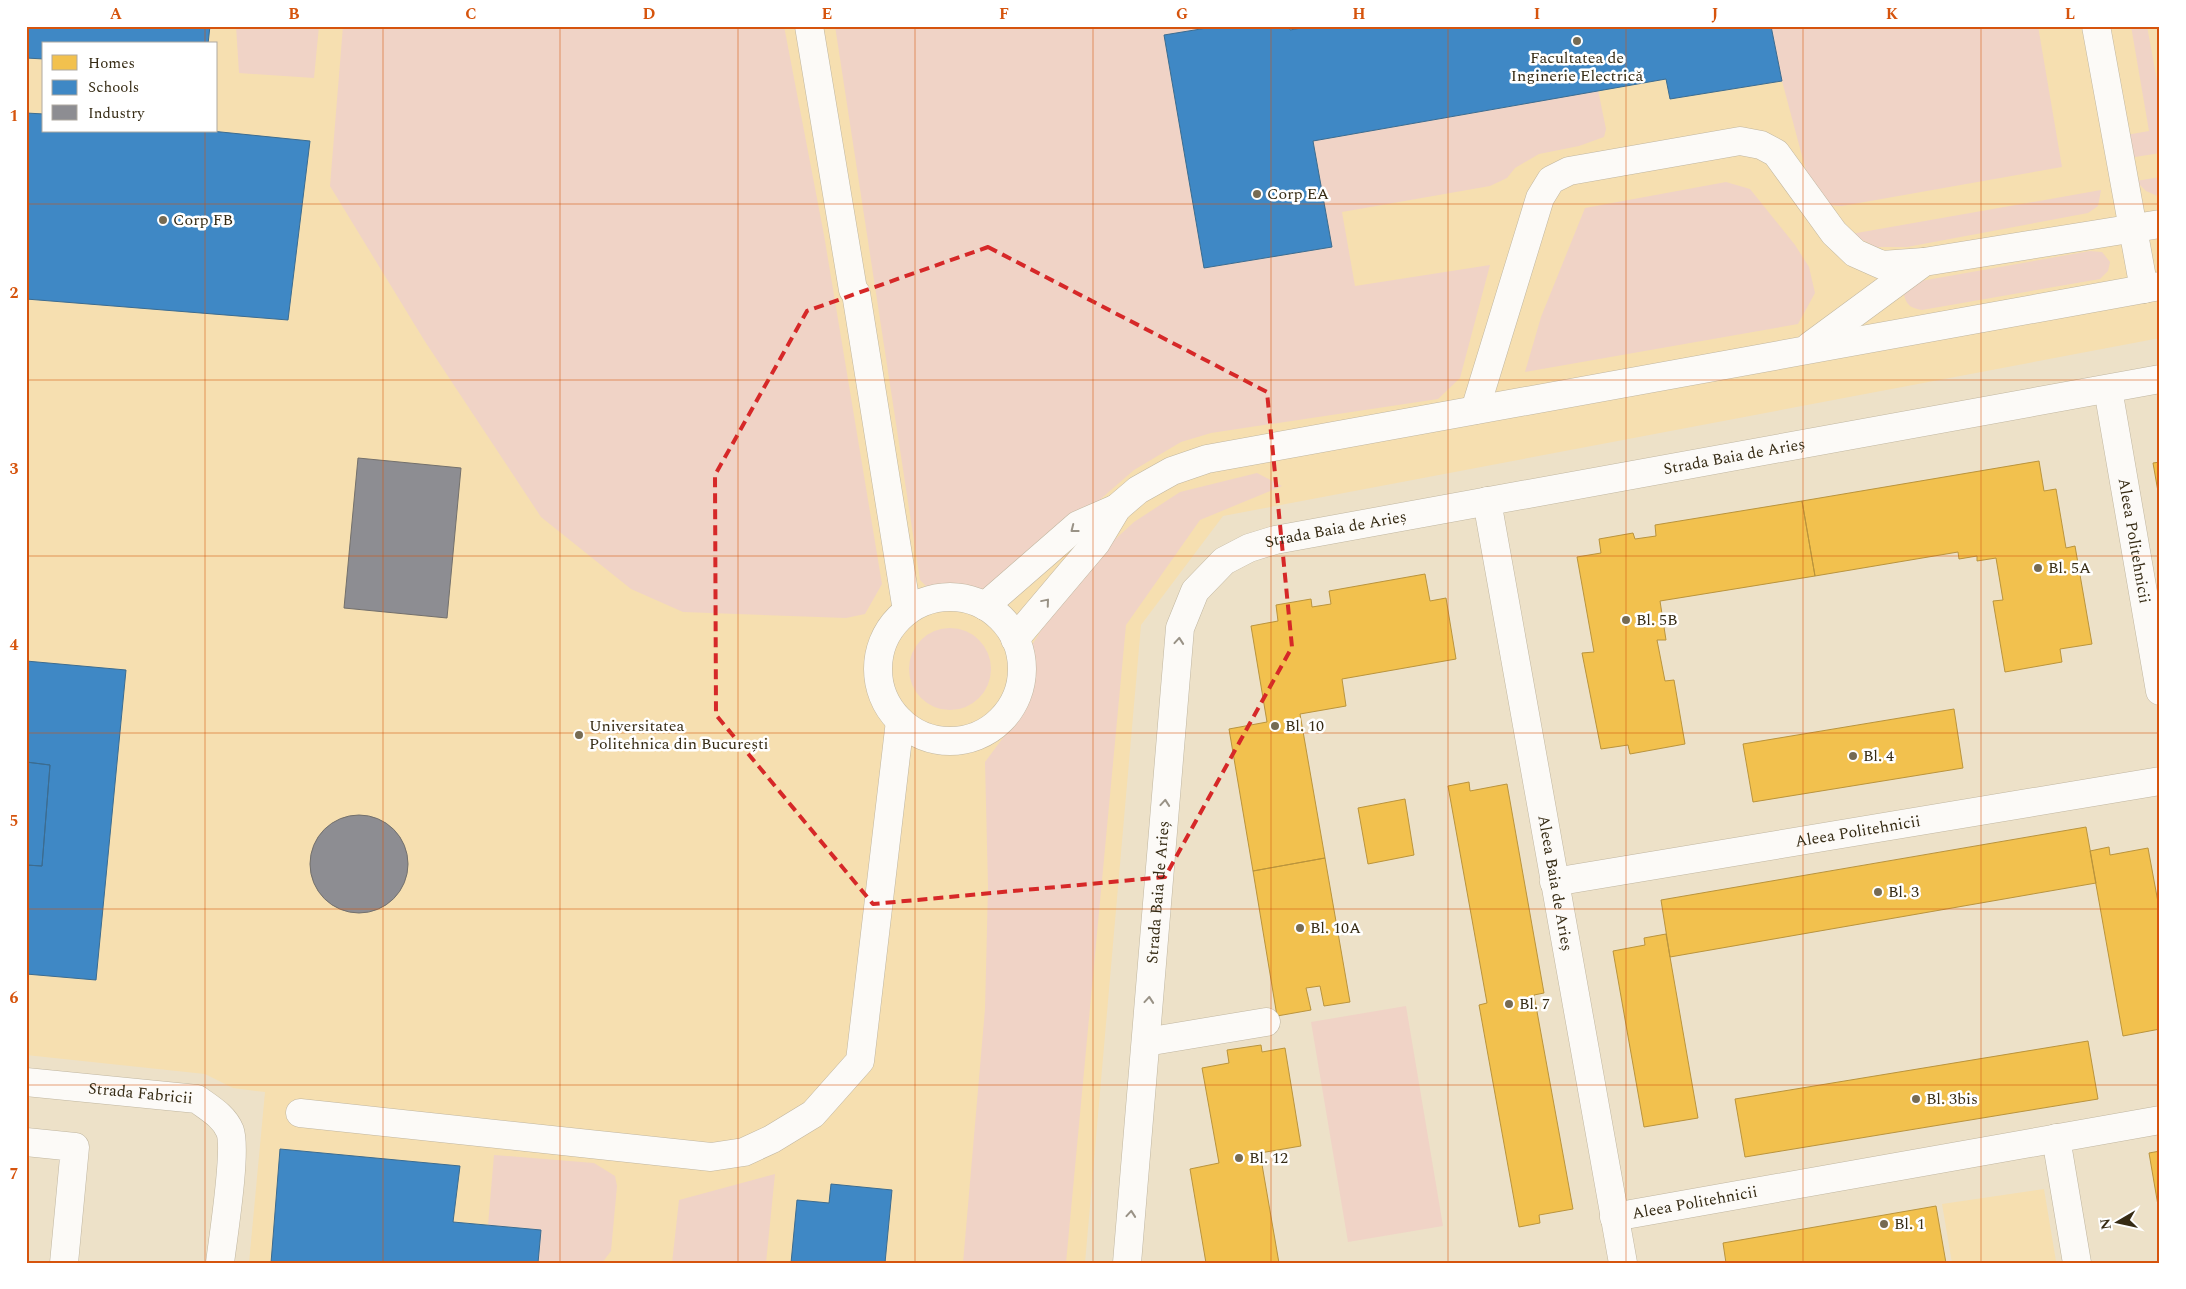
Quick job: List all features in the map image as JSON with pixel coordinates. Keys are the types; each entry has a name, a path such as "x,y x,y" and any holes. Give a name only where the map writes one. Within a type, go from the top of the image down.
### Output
{"street":[{"path":"809,26 856,293 907,611"},
{"path":"1015,639 1096,543 1118,508 1138,490 1172,471 1207,459 2152,288 2133,229 2096,26"},
{"path":"1476,410 1540,198 1551,180 1568,171 1740,141 1761,145 1776,153 1834,233 1855,253 1882,265 1924,262 2160,224"},
{"path":"1805,350 1924,262"},
{"name":"Strada Baia de Arieș","path":"1127,1263 1180,628 1195,591 1224,561 1249,548 1275,540 2160,379"},
{"name":"Aleea Politehnicii","path":"2108,389 2151,583 2160,691"},
{"name":"Aleea Baia de Arieș","path":"1487,501 1622,1263"},
{"path":"985,606 1078,525 1118,508"},
{"path":"945,597 966,598 985,606 998,615 1008,626 1015,639 1021,660 1021,680 1011,706 1003,718 987,731 967,739 946,741 914,732 900,721 885,700 881,689 878,661 881,647 888,633 907,611 925,601 945,597"},
{"path":"300,1113 711,1157 744,1152 772,1139 813,1114 860,1061 900,721"},
{"name":"Aleea Politehnicii","path":"1554,882 2160,781"},
{"path":"1146,1042 1266,1022"},
{"name":"Strada Fabricii","path":"26,1082 197,1099 218,1114 230,1131 232,1153 220,1263"},
{"name":"Aleea Politehnicii","path":"1614,1217 2160,1120"},
{"path":"2056,1138 2078,1263"},
{"path":"26,1142 75,1147 64,1263"}],"highlighted area":[{"path":"988,247 1267,392 1292,647 1165,877 873,904 716,715 715,475 807,311"}],"shaded area":[{"name":"Universitatea Politehnica din București","path":"26,26 2160,26 2160,338 1223,516 1141,625 1085,1263 249,1263 265,1092 233,1088 205,1074 26,1055"},
{"path":"236,26 319,26 314,78 239,73"},
{"path":"343,26 784,26 824,235 882,584 865,614 846,618 683,612 631,589 541,517 424,340 330,186"},
{"path":"835,26 1219,26 1164,36 1204,268 1332,247 1313,141 1598,90 1606,129 1604,137 1579,146 1539,154 1515,168 1507,178 1490,186 1342,212 1355,286 1490,265 1460,378 1438,399 1211,433 1181,442 1134,470 988,597 949,589 931,591 920,580"},
{"path":"1771,26 2038,26 2062,167 1842,206 1826,205 1809,182 1782,81"},
{"path":"2131,26 2147,26 2160,97 2160,153 2129,158 2126,135 2149,131"},
{"path":"2160,177 2160,197 2146,191 2136,181"},
{"path":"1726,182 1750,189 1795,245 1809,267 1815,293 1798,324 1525,372 1541,317 1585,208"},
{"path":"2101,190 2098,206 2088,213 1907,247 1876,247 1851,234"},
{"path":"2090,251 2102,252 2110,262 2108,271 2100,279 1922,310 1910,306 1904,295 1907,286 1915,282"},
{"path":"1257,473 1282,486 1200,520 1126,625 1066,1263 963,1263 985,1009 988,887 985,762 1011,727 1025,693 1030,667 1030,648 1054,610 1086,566 1134,522 1180,492"},
{"path":"950,628 966,631 979,640 988,653 991,669 988,685 979,698 966,707 950,710 934,707 921,698 912,685 909,669 912,653 921,640 934,631"},
{"path":"1406,1006 1443,1226 1348,1242 1311,1022"},
{"path":"494,1155 594,1163 615,1176 617,1186 611,1251 602,1263 538,1262 488,1225"},
{"path":"775,1174 766,1263 672,1263 679,1200"},
{"path":"2044,1189 2056,1261 1952,1263 1942,1204"}],"building: Homes":[{"name":"Bl. 5A","path":"2039,461 2044,491 2056,489 2066,548 2075,546 2092,644 2060,649 2062,662 2005,672 1993,601 2003,600 1996,558 1977,561 1977,556 1959,559 1958,552 1815,576 1802,501"},
{"path":"2160,462 2160,503 2153,463"},
{"name":"Bl. 5B","path":"1802,501 1815,576 1660,601 1666,640 1657,640 1665,681 1674,680 1685,744 1630,754 1628,745 1601,749 1582,653 1594,652 1577,557 1601,553 1599,539 1633,533 1635,539 1656,536 1655,525"},
{"name":"Bl. 10","path":"1425,574 1430,601 1446,598 1456,659 1342,679 1346,706 1300,714 1325,858 1253,871 1229,729 1267,722 1251,626 1278,621 1276,605 1311,599 1312,607 1331,604 1329,591"},
{"name":"Bl. 4","path":"1954,709 1963,768 1753,802 1743,744"},
{"name":"Bl. 7","path":"1469,782 1470,791 1507,784 1544,993 1534,995 1573,1209 1539,1215 1540,1223 1519,1227 1479,1005 1487,1003 1448,786"},
{"path":"1405,799 1414,855 1368,864 1358,808"},
{"name":"Bl. 3","path":"2086,827 2096,883 1670,957 1661,900"},
{"path":"2109,847 2110,855 2148,848 2160,913 2160,1029 2123,1036 2090,851"},
{"name":"Bl. 10A","path":"1325,858 1350,1002 1324,1006 1320,986 1306,988 1311,1010 1277,1016 1253,871"},
{"path":"1666,934 1698,1118 1644,1127 1613,951 1645,945 1644,938"},
{"name":"Bl. 3bis","path":"2088,1041 2098,1099 1745,1157 1735,1099"},
{"name":"Bl. 12","path":"1261,1045 1262,1052 1285,1048 1301,1146 1260,1153 1279,1263 1206,1263 1190,1169 1219,1163 1202,1068 1229,1063 1227,1050"},
{"path":"2160,1151 2160,1217 2149,1153"},
{"name":"Bl. 1","path":"1936,1206 1946,1263 1726,1263 1723,1243"}],"building: Schools":[{"path":"26,26 210,26 208,42 42,42 42,59 26,58"},
{"name":"Corp EA","path":"1219,26 1290,26 1290,30 1312,26 1771,26 1782,81 1670,99 1666,79 1313,141 1332,247 1204,268 1164,35"},
{"name":"Corp FB","path":"26,113 42,114 42,132 218,132 310,141 288,320 26,299"},
{"path":"26,661 126,670 96,980 26,974 26,865 42,866 50,765 26,762"},
{"path":"26,762 50,765 42,866 26,865"},
{"path":"280,1149 460,1166 453,1222 541,1230 538,1263 271,1263"},
{"path":"831,1184 892,1190 885,1263 791,1263 797,1200 829,1203"}],"building: Industry":[{"path":"358,458 461,468 447,618 344,608"},
{"path":"359,815 378,819 394,829 404,845 408,864 404,883 394,899 378,909 359,913 340,909 324,899 314,883 310,864 314,845 324,829 340,819"}],"place":[{"name":"Facultatea de Inginerie Electrică","path":"1577,41"},
{"name":"Corp EA","path":"1257,194"},
{"name":"Corp FB","path":"163,220"},
{"name":"Bl. 5A","path":"2038,568"},
{"name":"Bl. 5B","path":"1626,620"},
{"name":"Bl. 10","path":"1275,726"},
{"name":"Universitatea Politehnica din București","path":"579,735"},
{"name":"Bl. 4","path":"1853,756"},
{"name":"Bl. 3","path":"1878,892"},
{"name":"Bl. 10A","path":"1300,928"},
{"name":"Bl. 7","path":"1509,1004"},
{"name":"Bl. 3bis","path":"1916,1099"},
{"name":"Bl. 12","path":"1239,1158"},
{"name":"Bl. 1","path":"1884,1224"}]}
